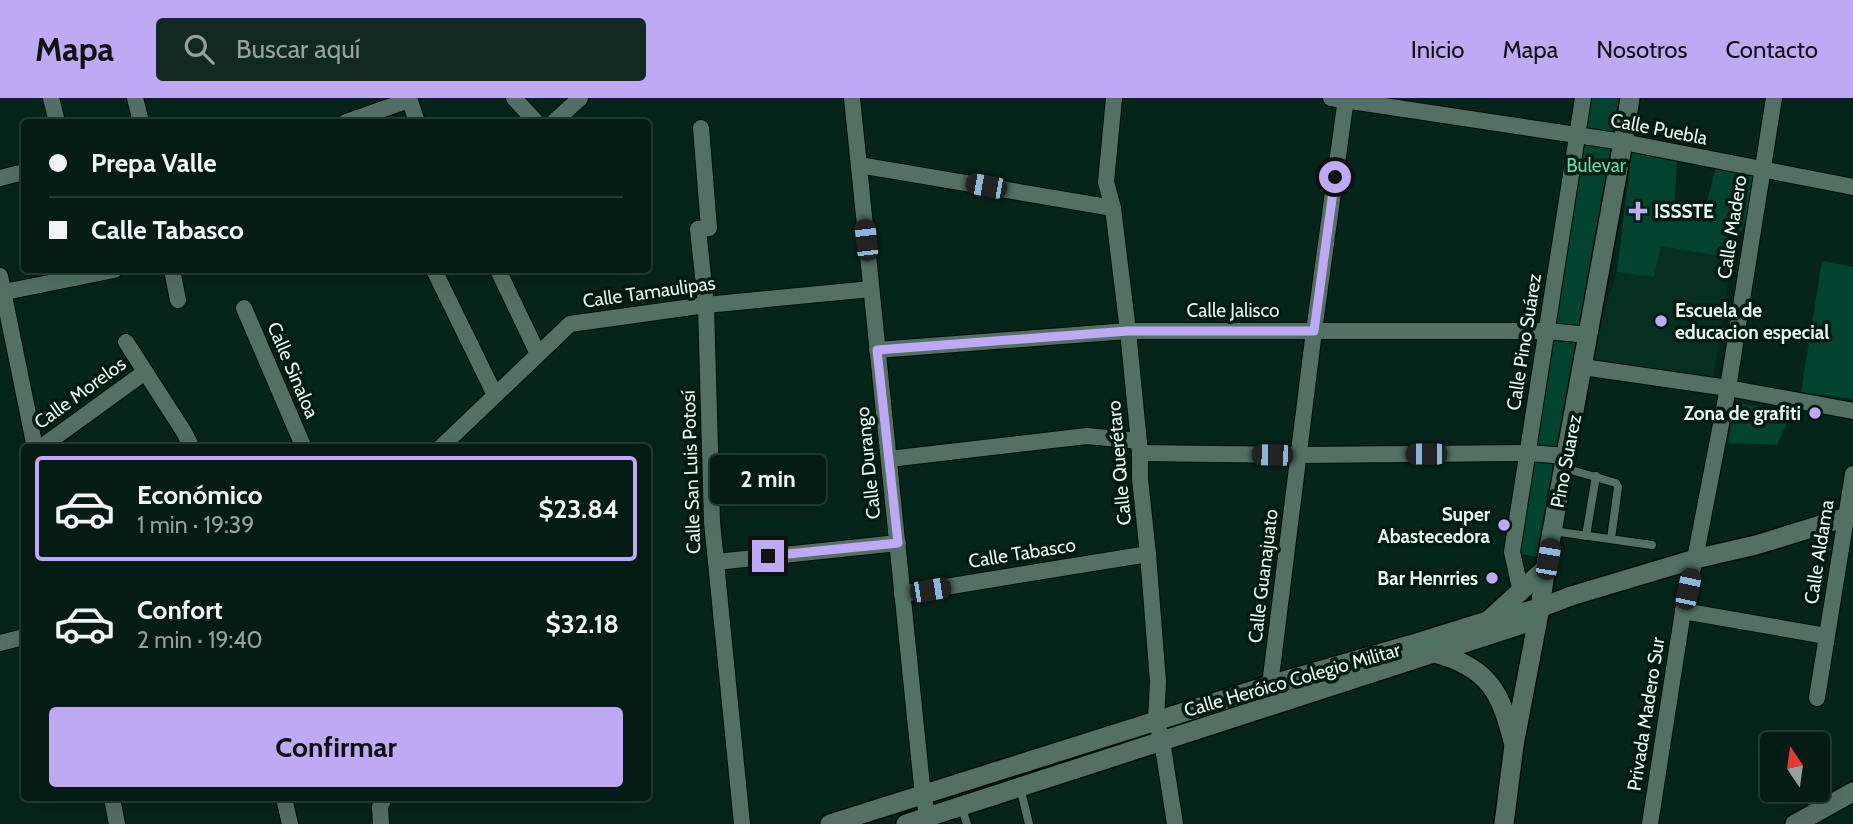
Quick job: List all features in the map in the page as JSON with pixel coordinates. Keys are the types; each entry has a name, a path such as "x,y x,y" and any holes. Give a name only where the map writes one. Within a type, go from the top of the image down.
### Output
{"main road":[{"name":"Pino Suarez","path":"1504,824 1514,745 1630,98"},
{"name":"Calle Heróico Colegio Militar","path":"830,824 1270,685 1413,652 1435,653 1539,614 1571,596 1694,564 1849,516"},
{"path":"1487,621 1546,568"},
{"name":"Calle Heróico Colegio Militar","path":"906,824 964,815 1020,788 1413,652 1487,621 1539,614"},
{"path":"1435,653 1454,658 1484,677 1501,705 1514,745"},
{"path":"1795,824 1816,819 1853,792"}],"street":[{"path":"51,98 56,119"},
{"path":"135,98 140,119"},
{"path":"514,98 533,119"},
{"path":"557,119 580,98"},
{"name":"Calle Durango","path":"852,98 923,796 929,821"},
{"name":"Calle Querétaro","path":"1114,98 1105,182 1113,208 1139,447 1158,682 1156,720 1162,741 1175,824"},
{"name":"Calle Pino Suárez","path":"1521,593 1512,552 1583,98"},
{"name":"Calle Madero","path":"1683,611 1728,388 1774,98"},
{"path":"354,119 409,99 416,119"},
{"name":"Calle Puebla","path":"1341,99 1623,142 1853,187"},
{"name":"Calle Guanajuato","path":"1270,685 1341,99"},
{"name":"Calle San Luis Potosí","path":"701,128 709,228 698,229 706,304 712,522 742,824"},
{"path":"859,165 1113,208"},
{"path":"0,178 21,173"},
{"path":"2,293 83,273"},
{"path":"173,273 178,300"},
{"path":"435,273 495,395"},
{"path":"499,273 538,354"},
{"path":"0,276 36,444"},
{"name":"Calle Tamaulipas","path":"444,444 570,324 706,304 872,289"},
{"name":"Calle Sinaloa","path":"244,308 302,444"},
{"name":"Calle Jalisco","path":"877,350 1128,331 1547,331 1589,335"},
{"path":"126,342 190,444"},
{"path":"1583,367 1728,388 1853,411"},
{"name":"Calle Morelos","path":"43,444 145,372"},
{"path":"889,459 1087,436 1139,447 1299,455 1528,453 1565,462"},
{"name":"Calle Aldama","path":"1817,698 1849,516 1853,474"},
{"path":"716,562 898,543"},
{"name":"Calle Tabasco","path":"902,594 1148,554"},
{"path":"1683,611 1826,636"},
{"name":"Privada Madero Sur","path":"1650,824 1683,611"},
{"path":"0,643 21,638"},
{"path":"113,801 117,824"},
{"path":"284,801 288,824"},
{"path":"381,824 380,807 383,801"}],"lane":[{"path":"1565,462 1616,483 1618,487 1611,539"},
{"path":"1586,536 1596,476"},
{"path":"1553,531 1652,545"},
{"path":"1020,788 1029,824"}],"shaded area":[{"name":"Escuela de educacion especial","path":"1661,246 1732,258 1712,385 1585,366 1617,272 1654,277"}],"green space":[{"name":"Bulevar","path":"1583,98 1630,98 1547,559 1512,552"},
{"path":"1632,149 1677,161 1674,211 1703,217 1717,163 1762,173 1732,258 1661,246 1654,277 1617,272"},
{"path":"1822,261 1853,267 1853,399 1801,392"},
{"path":"1735,403 1793,410 1777,445 1728,443"}],"place":[{"name":"ISSSTE","path":"1638,211"},
{"name":"Escuela de educacion especial","path":"1661,321"},
{"name":"Zona de grafiti","path":"1815,413"},
{"name":"Super Abastecedora","path":"1504,525"},
{"name":"Bar Henrries","path":"1492,578"}],"route":[{"path":"768,556 898,543 877,350 1128,331 1314,331 1335,177"}]}
